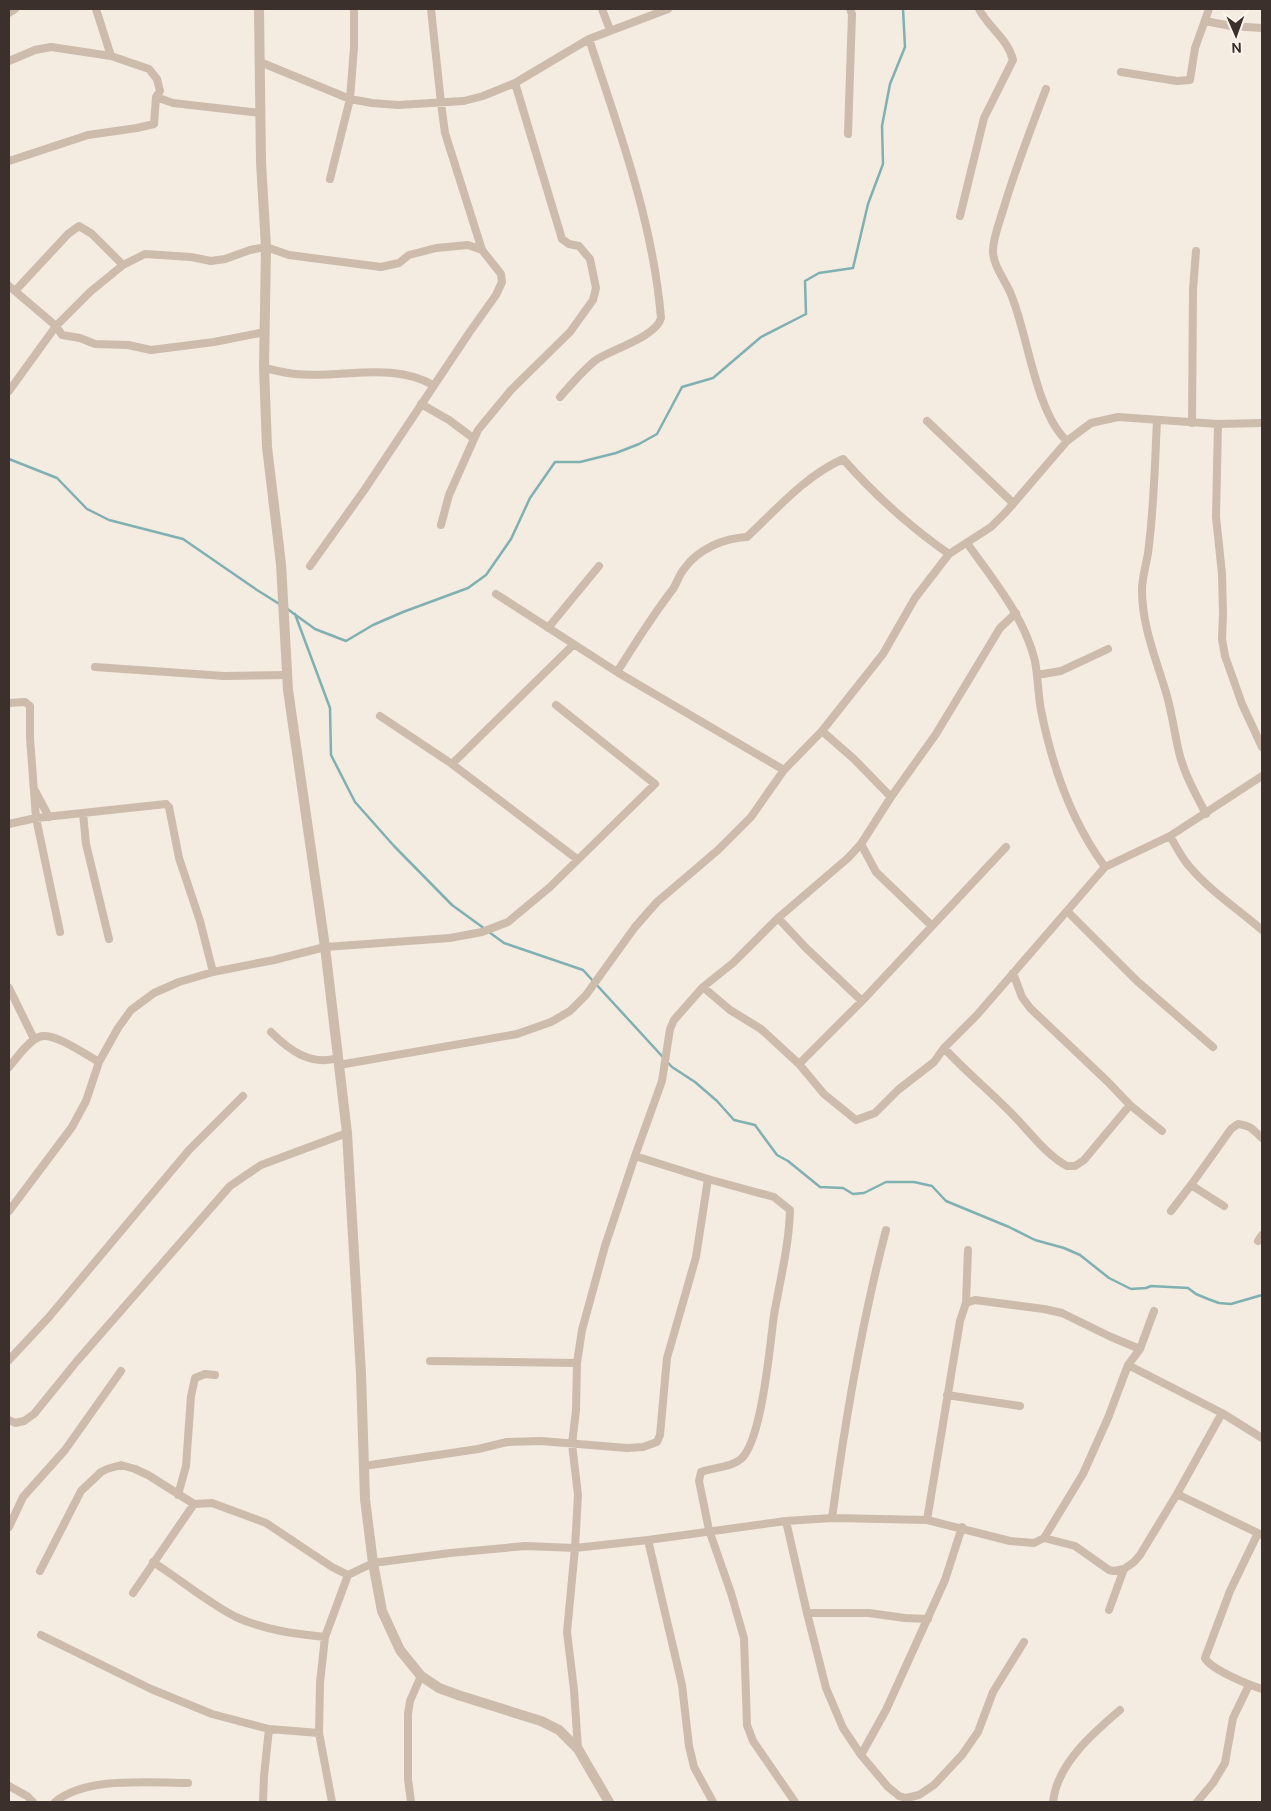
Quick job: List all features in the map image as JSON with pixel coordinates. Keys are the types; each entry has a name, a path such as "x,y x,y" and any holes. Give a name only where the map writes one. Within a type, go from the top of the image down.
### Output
{"street":[{"path":"9,13 14,9"},
{"path":"96,9 111,56"},
{"path":"259,9 261,162 266,247 264,368 267,447 281,564 286,675 325,947 347,1133 368,1528 382,1611 390,1632 400,1650 421,1676 439,1688 551,1725 564,1734 578,1749 608,1802"},
{"path":"330,180 350,99 354,47 354,9"},
{"path":"310,566 365,489 433,385 496,294 502,282 501,274 482,250 446,133 431,9"},
{"path":"602,9 610,30"},
{"path":"260,62 350,99 398,105 464,101 515,84 589,39 668,9"},
{"path":"848,134 852,14 850,9"},
{"path":"960,216 984,118 1013,60 1009,47 984,19 979,9"},
{"path":"1121,72 1187,81 1191,77 1195,48 1209,9"},
{"path":"1205,21 1231,26 1262,28"},
{"path":"560,397 596,360 649,331 659,324 660,318 645,221 638,193 589,39"},
{"path":"9,61 35,50 51,47 111,56 149,69 160,85 160,91 156,97 154,124 88,135 9,161"},
{"path":"441,525 449,495 473,438 511,390 570,332 596,292 590,259 580,246 569,244 562,239 515,84"},
{"path":"1046,89 1014,174 998,226 993,252 998,269 1012,297 1041,393 1060,434 1067,440"},
{"path":"156,97 174,103 261,113"},
{"path":"122,265 92,234 79,226 68,234 47,258 12,288 56,326 62,335 80,338 95,344 128,346 151,350 214,342 265,332"},
{"path":"9,391 56,326 90,292 122,265 145,254 192,257 211,261 225,259 250,250 266,247 289,255 381,267 399,263 409,255 436,248 468,246 482,250"},
{"path":"1192,422 1193,290 1196,251"},
{"path":"264,368 296,374 387,372 420,378 433,385"},
{"path":"421,404 449,420 473,438"},
{"path":"271,1032 285,1046 300,1054 327,1062 339,1062 517,1034 551,1022 570,1011 586,995 635,927 657,902 718,850 751,817 784,770 822,731 883,654 916,598 949,554 991,527 1067,440 1092,423 1118,417 1218,424 1262,424"},
{"path":"1157,420 1152,515 1149,548 1142,588 1143,613 1154,659 1171,711 1180,756 1187,777 1206,814"},
{"path":"927,421 1013,503"},
{"path":"1218,424 1216,518 1222,590 1222,639 1225,656 1242,704 1262,747"},
{"path":"616,672 662,602 674,588 684,569 698,554 712,545 736,537 747,537 791,495 826,466 843,459 861,479 918,533 949,554"},
{"path":"967,543 1016,613 1034,660 1040,708 1051,755 1076,820 1090,846 1105,867"},
{"path":"548,628 599,566"},
{"path":"496,594 616,672 784,770"},
{"path":"578,1749 574,1690 567,1632 578,1495 572,1444 576,1410 577,1363 582,1330 595,1281 634,1156 662,1081 670,1029 674,1020 703,987 733,963 778,918 848,858 861,844 890,796 936,734 1000,628 1016,613"},
{"path":"452,764 572,645"},
{"path":"1037,676 1061,671 1108,649"},
{"path":"95,667 224,676 286,675"},
{"path":"9,703 25,702 30,706 36,818 60,932"},
{"path":"9,1211 72,1127 86,1101 99,1062 118,1028 131,1010 154,993 213,972 274,960 325,947 450,938 482,932 508,922 550,886 656,784 556,705"},
{"path":"380,716 452,764 577,859"},
{"path":"822,731 854,759 890,796"},
{"path":"703,987 730,1010 761,1029 799,1064 824,1094 856,1120 875,1113 898,1090 934,1062 944,1048 977,1015 1105,867 1170,836 1262,776"},
{"path":"33,788 49,817"},
{"path":"9,824 36,818 163,803 169,807 179,858 200,921 213,972"},
{"path":"83,813 86,844 108,939"},
{"path":"1170,836 1188,866 1222,899 1262,930"},
{"path":"861,844 876,872 932,926"},
{"path":"799,1064 862,1001 1006,847"},
{"path":"1067,911 1137,981 1213,1047"},
{"path":"778,918 806,948 862,1001"},
{"path":"1013,973 1022,997 1030,1008 1107,1081 1130,1106 1162,1131"},
{"path":"9,988 34,1039"},
{"path":"9,1068 34,1039 47,1035 99,1062"},
{"path":"944,1048 962,1068 1013,1114 1037,1142 1067,1166 1075,1166 1084,1160 1130,1106"},
{"path":"9,1360 49,1317 189,1150 243,1096"},
{"path":"1171,1211 1192,1185 1231,1129 1238,1124 1247,1126 1254,1129 1262,1138"},
{"path":"9,1420 15,1423 24,1421 34,1414 77,1361 230,1186 261,1165 347,1133"},
{"path":"634,1156 774,1197 790,1210 789,1235 774,1314 765,1385 755,1429 749,1446 741,1458 729,1465 701,1472 699,1476 709,1530 731,1593 744,1638 747,1725 753,1741 794,1802"},
{"path":"364,1466 478,1450 507,1442 541,1441 627,1448 644,1447 657,1442 660,1435 667,1358 696,1257 708,1179"},
{"path":"1192,1185 1224,1206"},
{"path":"832,1518 858,1353 872,1284 886,1230"},
{"path":"927,1520 960,1321 966,1303 968,1250"},
{"path":"966,1303 975,1300 1062,1313 1140,1349"},
{"path":"332,1802 319,1733 320,1683 326,1637 348,1575 373,1563 525,1546 575,1548 786,1521 832,1518 927,1520 962,1527 1010,1541 1034,1543 1044,1538 1083,1474 1108,1418 1128,1365 1140,1349 1154,1311"},
{"path":"430,1361 577,1363"},
{"path":"1128,1365 1222,1413 1262,1438"},
{"path":"9,1527 23,1497 66,1450 121,1371"},
{"path":"178,1495 186,1466 191,1396 195,1378 205,1374 216,1375"},
{"path":"947,1395 1020,1406"},
{"path":"1044,1538 1075,1546 1114,1572 1124,1569 1134,1562 1177,1494 1222,1413"},
{"path":"40,1571 81,1491 101,1472 115,1466 126,1466 148,1475 194,1504 212,1503 266,1523 332,1567 348,1575"},
{"path":"1177,1494 1260,1534 1230,1590 1205,1660 1214,1667 1262,1689"},
{"path":"133,1593 194,1504"},
{"path":"786,1521 826,1688 843,1728 888,1788 899,1796 912,1798 934,1785 962,1755 978,1732 994,1692 1024,1642"},
{"path":"862,1755 886,1710 946,1580 962,1527"},
{"path":"648,1540 682,1685 688,1746 694,1767 713,1802"},
{"path":"154,1562 215,1605 237,1617 275,1629 326,1637"},
{"path":"1109,1610 1124,1569"},
{"path":"807,1613 869,1613 928,1619"},
{"path":"42,1635 151,1689 212,1714 270,1728 319,1733"},
{"path":"411,1802 408,1779 408,1714 410,1701 421,1676"},
{"path":"1197,1802 1213,1782 1224,1763 1233,1718 1249,1684"},
{"path":"1053,1802 1061,1778 1080,1747 1120,1710"},
{"path":"263,1802 270,1728"},
{"path":"55,1802 89,1786 188,1782"},
{"path":"9,1786 28,1796 33,1802"}],"waterway":[{"path":"286,608 315,629 346,641 373,625 468,588 486,575 511,539 530,498 555,462 580,462 616,453 639,444 657,434 682,387 713,378 761,337 806,314 805,281 819,273 853,268 868,204 883,164 882,126 890,84 905,47 903,9"},
{"path":"9,459 57,478 87,509 109,520 183,539 281,605"},
{"path":"295,614 330,708 331,755 355,802 394,846 452,905 485,929"},
{"path":"489,932 504,943 583,970 672,1067 695,1082 717,1101 734,1120 755,1125 777,1155 788,1161 820,1187 843,1188 853,1194 864,1193 886,1182 914,1182 932,1186 946,1201 1035,1240 1064,1248 1080,1255 1109,1278 1131,1289 1151,1286 1188,1288 1208,1299 1219,1303 1231,1304 1262,1295"}]}
